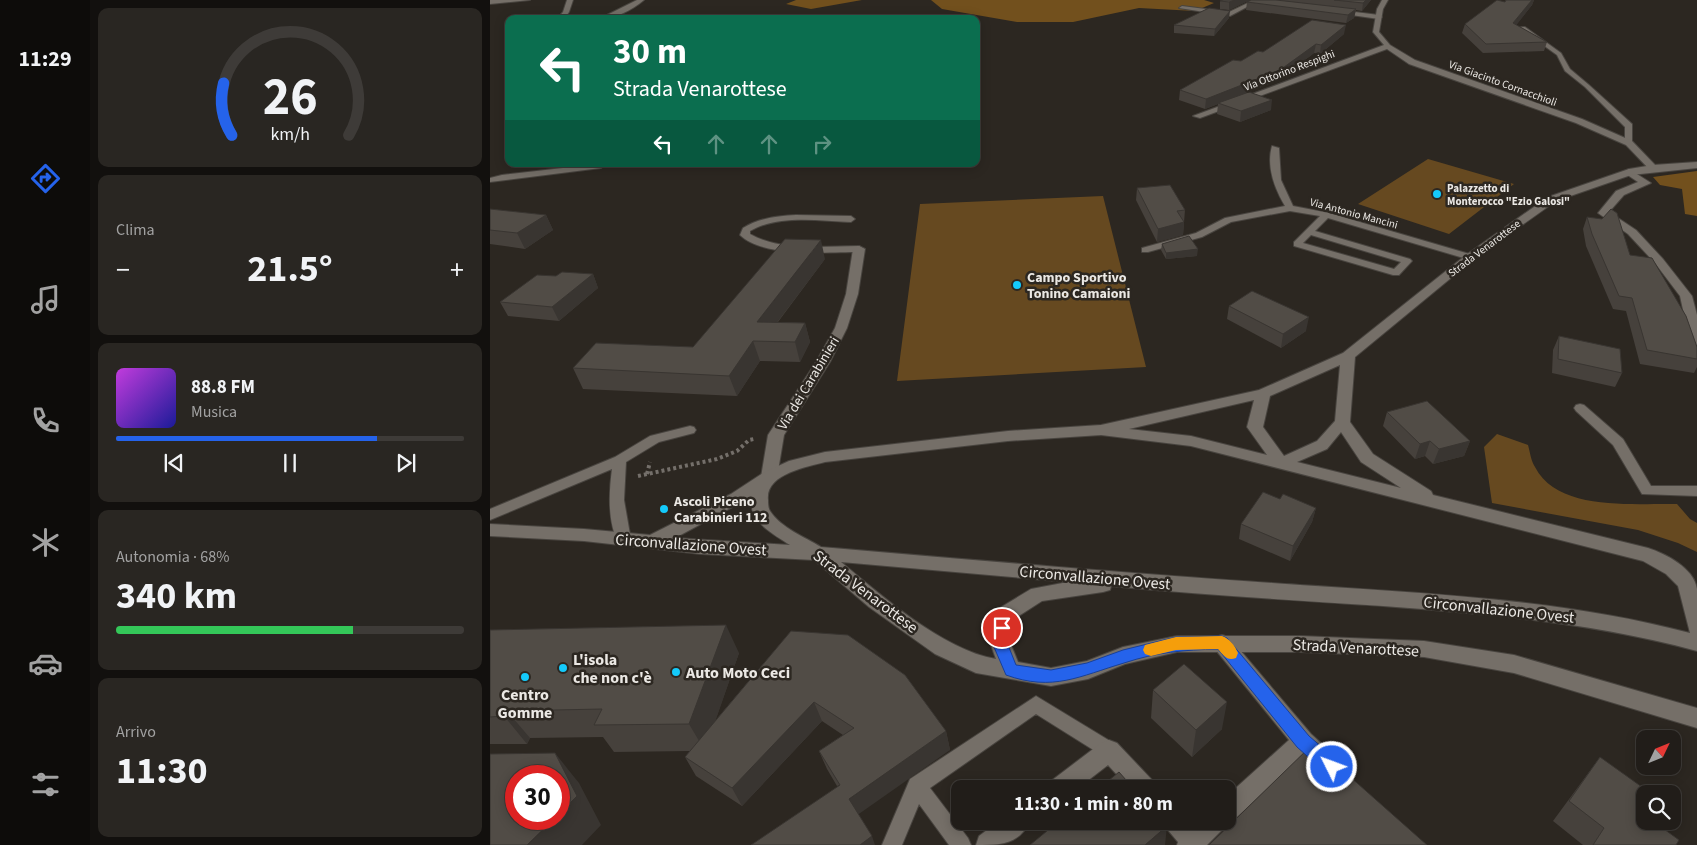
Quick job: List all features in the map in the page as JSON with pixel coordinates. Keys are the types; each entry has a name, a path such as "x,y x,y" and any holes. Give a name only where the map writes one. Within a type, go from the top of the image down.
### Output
{"main road":[{"path":"490,2 527,0"},
{"path":"563,15 570,0"},
{"path":"612,15 641,0"},
{"name":"Via Giacinto Cornacchioli","path":"1384,0 1376,32 1388,46 1412,62 1579,122 1629,143 1653,168"},
{"name":"Via Ottorino Respighi","path":"1197,116 1388,46"},
{"name":"Strada Venarottese","path":"652,542 729,502 769,477 795,465 825,457 1008,436 1101,430 1263,394 1348,356 1470,258 1552,199 1629,172 1653,168 1697,165"},
{"path":"1629,172 1646,183 1620,193 1603,213 1632,232 1686,296 1697,342"},
{"name":"Via dei Carabinieri","path":"769,477 776,435 823,362 841,328 852,294 859,249"},
{"path":"1263,394 1256,427 1281,463 1322,445 1342,422 1348,356"},
{"name":"Strada Venarottese","path":"1342,422 1367,458 1434,501"},
{"name":"Strada Venarottese","path":"1101,430 1191,442 1648,555 1682,576 1690,590 1697,628"},
{"name":"Strada Venarottese","path":"769,477 760,493 761,512 780,530 818,553 876,602 942,648 976,664 1051,677 1088,670 1123,656 1176,644 1300,644 1424,650 1514,664 1697,718"},
{"name":"Circonvallazione Ovest","path":"490,530 818,553 1131,581 1460,604 1572,616 1697,643"},
{"path":"1011,670 999,640 1005,615 1038,594 1131,581"},
{"path":"1222,643 1303,741 1339,774"},
{"path":"1236,803 1303,741"},
{"path":"1071,780 1109,750 1137,780"},
{"path":"988,845 1007,830"},
{"path":"1182,830 1191,843 1205,830"}],"lane":[{"path":"1182,8 1230,14 1258,2"},
{"path":"1235,6 1242,8"},
{"path":"1331,11 1379,17"},
{"path":"1523,28 1559,54 1568,70 1628,126 1629,143"},
{"path":"1275,148 1274,171 1279,189 1290,208"},
{"path":"490,180 592,167"},
{"name":"Via Antonio Mancini","path":"1145,250 1199,236 1228,220 1290,208 1326,215 1470,258"},
{"path":"1309,232 1407,261 1396,273 1297,244 1309,232 1326,215"},
{"name":"Via dei Carabinieri","path":"851,219 801,218 762,222 751,226 746,230 745,235 753,241 773,247 859,249"},
{"path":"1580,408 1618,442 1647,490 1697,491"},
{"path":"490,515 620,460 655,439 690,430"},
{"path":"620,460 616,482 617,517 624,540"},
{"path":"892,845 917,786 1036,704 1109,750"},
{"path":"917,786 961,845"}],"path":[{"path":"616,482 718,459 737,451 750,440 776,435"}],"shaded area":[{"path":"796,0 862,0 811,9 786,4"},
{"path":"931,0 1204,0 1214,3 1195,11 1139,8 1073,22 1017,22 942,9"},
{"name":"Palazzetto di Monterocco \"Ezio Galosi\"","path":"1428,159 1514,184 1449,234 1358,204"},
{"path":"1697,171 1697,216 1685,214 1682,189 1660,185 1653,177"},
{"name":"Campo Sportivo Tonino Camaioni","path":"1103,196 1146,367 897,381 920,204"},
{"path":"1497,434 1528,445 1535,467 1546,481 1561,492 1598,502 1677,504 1690,519 1697,523 1697,552 1678,543 1638,530 1492,503 1484,447"}],"building":[{"path":"1235,0 1229,2 1220,1"},
{"path":"1251,0 1276,0 1356,9 1348,15 1247,2"},
{"path":"1334,0 1366,0 1363,3"},
{"path":"1497,0 1505,2 1506,0 1532,0 1513,23 1547,42 1486,44 1465,24"},
{"path":"1209,8 1230,11 1215,29 1174,25"},
{"path":"1312,20 1346,25 1321,45 1316,44 1280,70 1206,99 1180,90 1233,60 1241,61 1258,51 1263,52"},
{"path":"1249,92 1272,100 1241,111 1218,103"},
{"path":"1170,185 1185,210 1177,211 1184,222 1158,229 1137,188"},
{"path":"490,209 546,215 517,233 490,230"},
{"path":"1611,209 1617,213 1630,255 1652,258 1686,316 1697,347 1697,359 1647,350 1632,298 1619,296 1592,234 1587,217 1602,219"},
{"path":"1189,236 1198,249 1166,253 1162,244"},
{"path":"785,239 821,240 757,322 805,323 795,342 753,341 729,376 573,368 596,343 693,347"},
{"path":"562,272 593,274 552,307 500,302 537,275 556,276"},
{"path":"1252,291 1309,317 1283,334 1229,306"},
{"path":"1559,336 1620,349 1622,373 1558,359"},
{"path":"1427,401 1470,441 1439,449 1430,441 1420,444 1387,412"},
{"path":"1263,492 1280,499 1283,494 1316,508 1293,546 1241,524"},
{"path":"726,625 689,724 594,725 602,709 507,711 504,716 490,717 490,630"},
{"path":"791,631 848,635 905,675 946,731 849,799 872,836 860,845 751,845 840,785 819,751 854,728 814,702 732,788 685,757"},
{"path":"1184,664 1227,702 1196,730 1153,690"},
{"path":"1313,744 1427,845 1209,845 1224,830 1236,830 1236,819"},
{"path":"555,753 561,765 505,765 505,830 543,830 527,845 490,845 490,754"},
{"path":"1600,757 1639,785 1636,785 1636,830 1665,830 1679,840 1676,845 1593,845 1604,828 1569,801"},
{"path":"1119,772 1126,780 1109,780"},
{"path":"570,782 577,796 570,803"},
{"path":"1048,830 1162,830 1145,845 1030,845"}],"slow traffic":[{"path":"1151,650 1176,644 1222,643 1231,653"}],"place":[{"name":"Palazzetto di Monterocco \"Ezio Galosi\"","path":"1437,194"},
{"name":"Campo Sportivo Tonino Camaioni","path":"1017,285"},
{"name":"Ascoli Piceno Carabinieri 112","path":"664,509"},
{"name":"L'isola che non c'è","path":"563,668"},
{"name":"Auto Moto Ceci","path":"676,672"},
{"name":"Centro Gomme","path":"525,677"}],"route":[{"path":"1002,628 999,640 1011,670 1051,677 1088,670 1123,656 1176,644 1222,643 1303,741 1332,767"}]}
